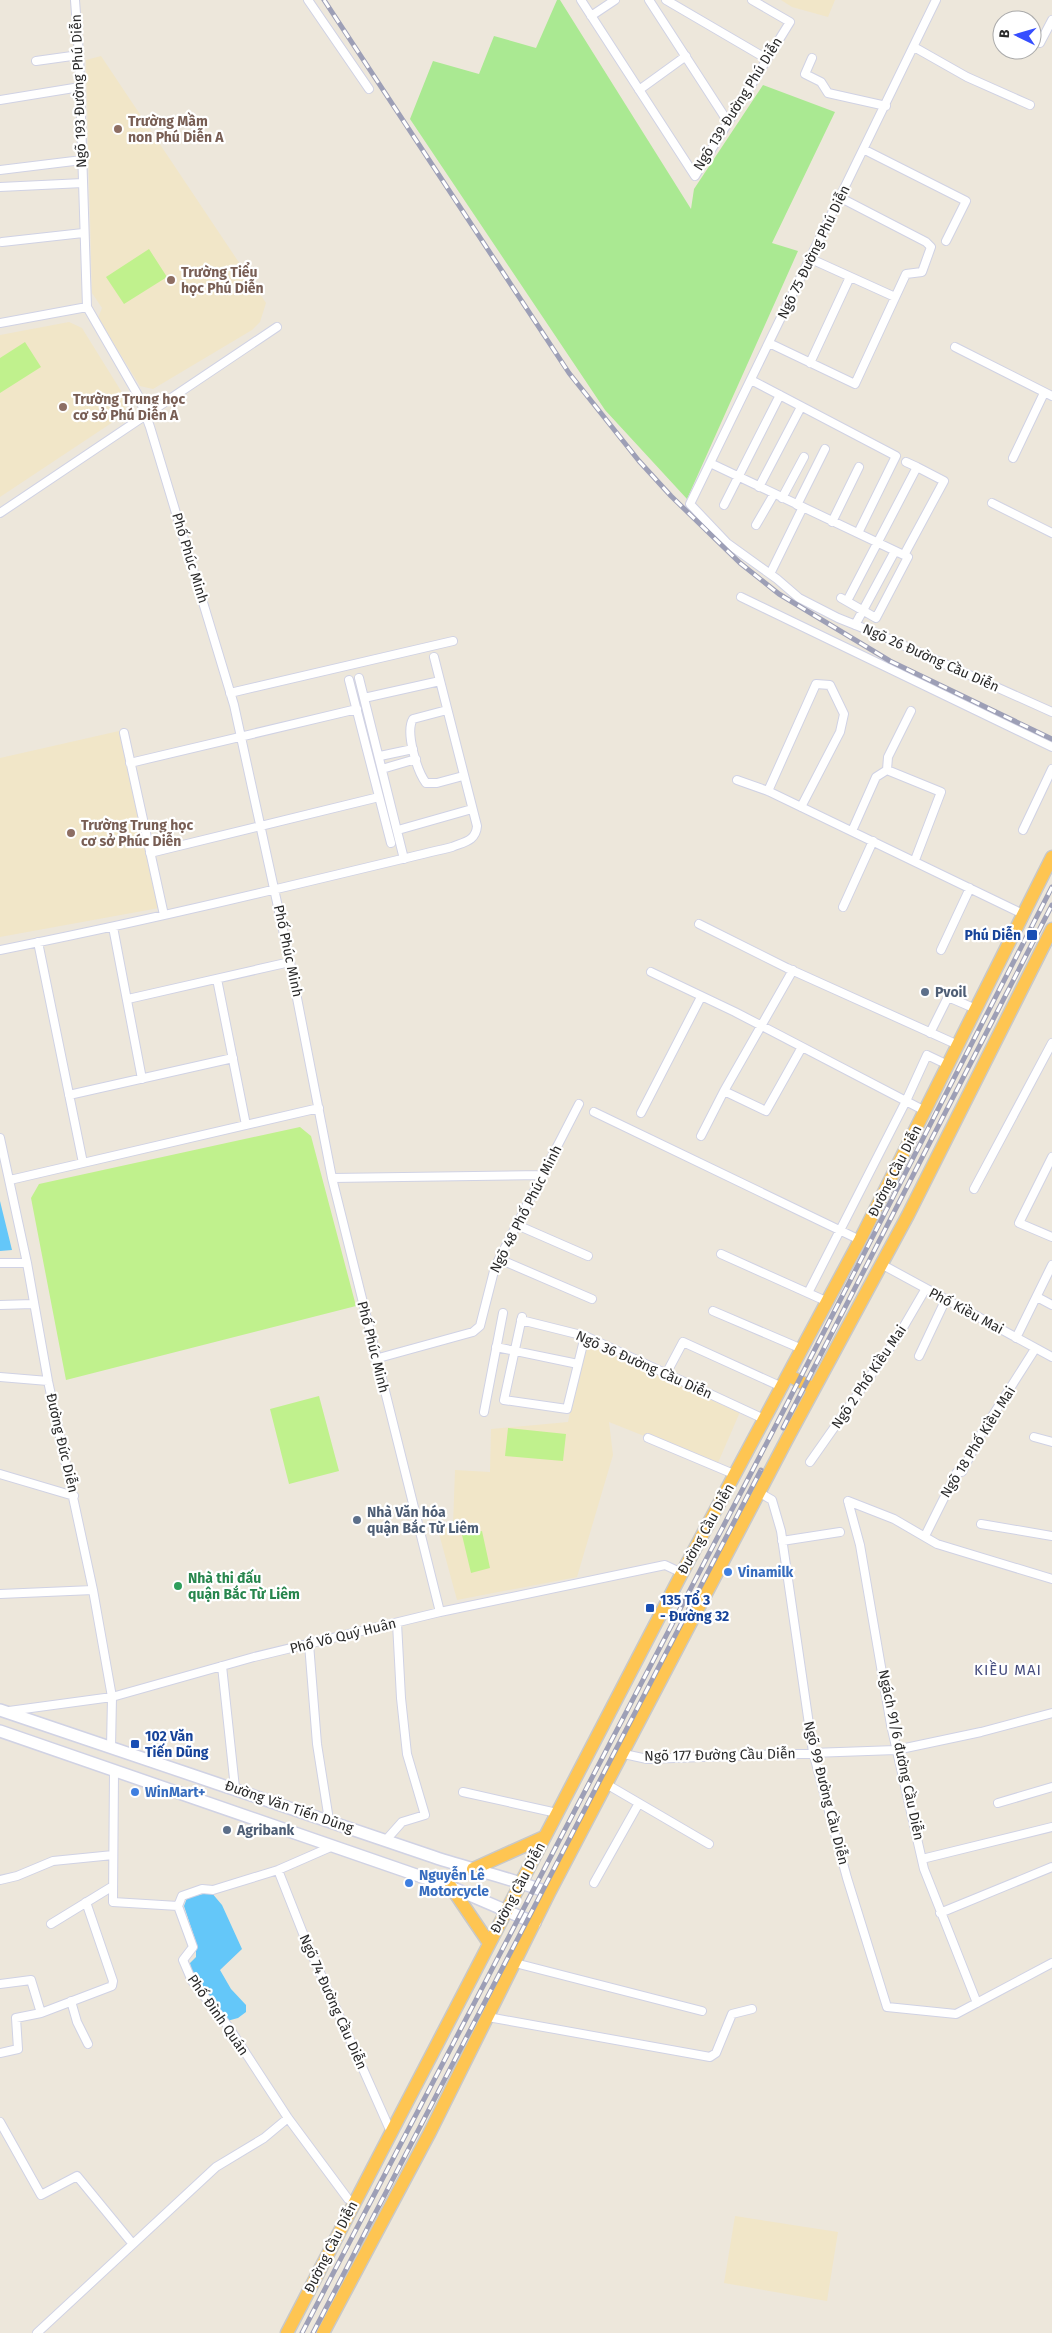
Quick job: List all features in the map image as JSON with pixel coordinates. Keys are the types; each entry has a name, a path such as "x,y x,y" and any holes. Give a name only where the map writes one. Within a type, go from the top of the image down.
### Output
{"highway":[{"name":"Đường Cầu Diễn","path":"287,2333 682,1573 828,1302 1052,857"},
{"path":"323,2333 430,2132 549,1893 881,1264 1052,929"},
{"path":"788,1375 814,1389"},
{"path":"473,1869 544,1837"},
{"path":"452,1887 489,1943"}],"main road":[{"name":"Đường Văn Tiến Dũng","path":"2,1711 549,1893"},
{"name":"Đường Văn Tiến Dũng","path":"0,1731 452,1887 535,1923"}],"street":[{"name":"Ngõ 193 Đường Phú Diễn","path":"75,0 79,56 83,233 87,307"},
{"path":"308,0 369,89"},
{"name":"Ngõ 139 Đường Phú Diễn","path":"580,0 695,176 790,22 752,0"},
{"path":"591,16 615,0"},
{"path":"649,0 728,122"},
{"path":"666,0 767,59"},
{"name":"Ngõ 75 Đường Phú Diễn","path":"770,574 726,542 690,504 865,150 936,0"},
{"path":"1042,39 1052,20"},
{"path":"914,47 967,77 1030,105"},
{"path":"36,61 79,56"},
{"path":"639,90 686,56"},
{"path":"812,58 805,74 821,82 828,93 886,106"},
{"path":"0,100 80,87"},
{"path":"865,150 966,201 946,241"},
{"path":"0,170 82,160"},
{"path":"0,187 83,183"},
{"path":"770,343 855,384 906,274 922,272 931,247 926,242 841,198"},
{"path":"2,242 83,233"},
{"path":"811,260 895,297"},
{"path":"810,362 850,277"},
{"path":"0,323 87,307"},
{"name":"Phố Phúc Minh","path":"87,307 138,397 145,415 230,692 275,890 332,1178 440,1612"},
{"path":"0,513 277,327"},
{"path":"955,347 1048,394 1013,458"},
{"path":"751,380 896,456 858,533"},
{"path":"724,506 780,396"},
{"path":"759,487 801,406"},
{"path":"825,449 770,574 799,598 855,625"},
{"path":"782,498 804,457"},
{"path":"904,555 944,481 906,462"},
{"path":"710,463 832,522 858,533 877,542 895,550 908,557 876,618 844,600 877,542 917,467"},
{"path":"832,522 859,466"},
{"path":"756,525 774,494"},
{"path":"992,503 1052,534"},
{"name":"Ngõ 26 Đường Cầu Diễn","path":"895,550 855,625 1052,712"},
{"path":"741,597 1052,747"},
{"path":"230,692 453,641"},
{"path":"0,950 164,916 452,847 471,840 476,834 477,826 434,657"},
{"path":"359,678 404,858"},
{"path":"349,680 391,843"},
{"path":"364,698 440,681"},
{"path":"768,791 816,684 830,685 839,699 844,714 840,732 801,807"},
{"path":"130,763 356,709"},
{"path":"447,710 413,719 409,731 413,748 426,783 437,783 463,776"},
{"path":"887,770 888,757 911,711"},
{"path":"124,733 164,916"},
{"path":"380,756 413,748"},
{"path":"382,769 416,759"},
{"path":"1023,830 1052,769"},
{"path":"852,830 876,777 887,770"},
{"path":"887,770 941,792 915,860"},
{"path":"737,780 768,791 852,830 1023,914"},
{"path":"150,853 379,797"},
{"path":"398,830 472,809"},
{"path":"843,907 874,841"},
{"path":"941,950 970,888"},
{"path":"699,924 793,970 958,1045"},
{"path":"113,927 142,1079"},
{"path":"38,942 83,1163"},
{"path":"128,999 290,962"},
{"path":"701,1136 724,1091 793,970"},
{"path":"651,972 762,1026 925,1111"},
{"path":"217,979 246,1125"},
{"path":"641,1113 700,997"},
{"path":"930,1033 948,997 976,1009"},
{"path":"974,1189 1052,1043"},
{"path":"724,1091 766,1111 802,1047"},
{"path":"808,1293 906,1101 927,1055 948,1066"},
{"path":"70,1096 233,1058"},
{"name":"Ngõ 48 Phố Phúc Minh","path":"376,1359 473,1332 480,1326 486,1294 499,1259 579,1104"},
{"path":"10,1180 319,1108"},
{"path":"594,1112 860,1240"},
{"name":"Đường Đức Diễn","path":"0,1138 27,1263 48,1381 93,1590 112,1698 111,1748"},
{"path":"1052,1157 1019,1223 1052,1237"},
{"path":"332,1178 543,1175"},
{"path":"517,1225 588,1256"},
{"path":"721,1254 828,1302"},
{"path":"499,1259 592,1299"},
{"path":"0,1263 27,1263"},
{"name":"Phố Kiều Mai","path":"881,1264 945,1301 1052,1357"},
{"path":"1016,1338 1052,1265"},
{"name":"Ngõ 2 Phố Kiều Mai","path":"810,1462 897,1338 925,1290"},
{"path":"1037,1297 1052,1305"},
{"path":"918,1356 945,1301"},
{"path":"0,1305 33,1304"},
{"path":"713,1310 802,1349"},
{"path":"484,1412 503,1313"},
{"name":"Ngõ 36 Đường Cầu Diễn","path":"514,1350 521,1318 585,1336 764,1419"},
{"path":"514,1350 504,1400 567,1409 585,1336"},
{"path":"666,1374 683,1342 782,1387"},
{"path":"496,1347 578,1364"},
{"name":"Ngõ 18 Phố Kiều Mai","path":"924,1536 949,1485 957,1472 962,1472 981,1434 1035,1349"},
{"path":"0,1377 48,1381"},
{"path":"1034,1437 1052,1442"},
{"path":"648,1438 736,1475"},
{"path":"0,1474 74,1496"},
{"name":"Ngõ 99 Đường Cầu Diễn","path":"760,1493 772,1500 782,1541 813,1752 847,1878 887,2007 956,2014 976,2003"},
{"name":"Ngách 91/6 đường Cầu Diễn","path":"924,1536 894,1519 848,1501 860,1545 896,1750 922,1859 940,1912 976,2003"},
{"path":"982,1524 1052,1536"},
{"path":"782,1541 840,1532"},
{"path":"924,1536 937,1544 1052,1579"},
{"name":"Phố Võ Quý Huân","path":"2,1711 112,1698 222,1666 397,1622 665,1565 682,1573"},
{"path":"0,1594 93,1590"},
{"path":"386,1840 402,1822 425,1815 407,1754 397,1622"},
{"path":"309,1644 317,1744 329,1820"},
{"path":"222,1666 235,1788"},
{"name":"Ngõ 177 Đường Cầu Diễn","path":"624,1754 647,1759 753,1757 813,1752 896,1750 981,1732 1052,1713"},
{"path":"114,1771 113,1902 178,1906 182,1896 202,1889 213,1890 278,1870 333,1846"},
{"path":"608,1784 709,1844"},
{"path":"998,1803 1052,1787"},
{"path":"463,1792 557,1812"},
{"path":"594,1882 639,1803"},
{"path":"922,1859 1052,1827"},
{"path":"0,1880 17,1876 53,1861 113,1854"},
{"path":"940,1912 1052,1867"},
{"name":"Ngõ 74 Đường Cầu Diễn","path":"278,1870 306,1941 391,2132"},
{"path":"51,1924 113,1886"},
{"path":"0,2054 18,2049 16,2018 41,2013 108,1988 113,1984 86,1902"},
{"name":"Phố Đình Quán","path":"178,1906 193,1947 183,1960 192,1981 228,2026 288,2118 348,2198 354,2203"},
{"path":"515,1963 702,2011"},
{"path":"976,2003 1052,1963"},
{"path":"0,1984 31,1980 41,2013"},
{"path":"71,2001 77,2022 88,2044"},
{"path":"488,2017 710,2057 716,2053 732,2014 752,2009"},
{"path":"37,2333 216,2167 264,2138 288,2118"},
{"path":"0,2122 41,2195 75,2176 78,2177 132,2244"}],"shaded area":[{"path":"781,0 835,0 828,17 792,7"},
{"name":"Trường Tiểu học Phú Diễn","path":"101,56 266,303 260,322 252,330 153,389 140,386 98,318 102,308 92,293 86,60"},
{"name":"Trường Trung học cơ sở Phú Diễn A","path":"69,322 82,328 126,399 125,414 0,497 0,335"},
{"name":"Trường Trung học cơ sở Phúc Diễn","path":"119,731 159,908 0,937 0,758"},
{"path":"584,1345 601,1349 740,1412 717,1465 609,1422 613,1455 577,1577 457,1600 438,1530 453,1526 455,1470 490,1472 491,1429 568,1422"},
{"path":"735,2216 838,2232 827,2301 724,2283"}],"green space":[{"path":"557,0 560,0 691,209 694,189 763,85 835,112 772,243 798,251 687,499 605,410 410,119 433,61 479,74 494,36 536,48"},
{"path":"149,249 167,277 124,304 106,277"},
{"path":"25,342 41,367 0,393 0,358"},
{"path":"300,1127 311,1136 356,1306 66,1380 31,1198 39,1184"},
{"path":"319,1396 339,1471 289,1484 270,1409"},
{"path":"508,1428 566,1434 563,1461 505,1456"},
{"path":"482,1531 490,1568 471,1573 462,1535"}],"water":[{"path":"0,1201 12,1250 0,1251"},
{"path":"211,1892 222,1905 242,1949 220,1970 231,1989 246,2005 246,2012 238,2018 227,2021 191,1969 190,1963 196,1957 196,1942 184,1906 187,1898"}],"railway":[{"path":"324,0 569,373 639,461 671,496 740,563 779,594 890,661 1052,739"},
{"path":"302,2333 773,1431 1052,887"},
{"path":"783,1428 1052,905"},
{"path":"313,2333 761,1470"}],"place":[{"name":"Trường Mầm non Phú Diễn A","path":"118,129"},
{"name":"Trường Tiểu học Phú Diễn","path":"171,280"},
{"name":"Trường Trung học cơ sở Phú Diễn A","path":"63,407"},
{"name":"Trường Trung học cơ sở Phúc Diễn","path":"71,833"},
{"name":"Phú Diễn","path":"1032,935"},
{"name":"Pvoil","path":"925,992"},
{"name":"Nhà Văn hóa quận Bắc Từ Liêm","path":"357,1520"},
{"name":"Vinamilk","path":"728,1572"},
{"name":"Nhà thi đấu quận Bắc Từ Liêm","path":"178,1586"},
{"name":"135 Tổ 3 - Đường 32","path":"650,1608"},
{"name":"102 Văn Tiến Dũng","path":"135,1744"},
{"name":"WinMart+","path":"135,1792"},
{"name":"Agribank","path":"227,1830"},
{"name":"Nguyễn Lê Motorcycle","path":"409,1883"}],"district":[{"name":"KIỀU MAI","path":"1008,1670"}]}
